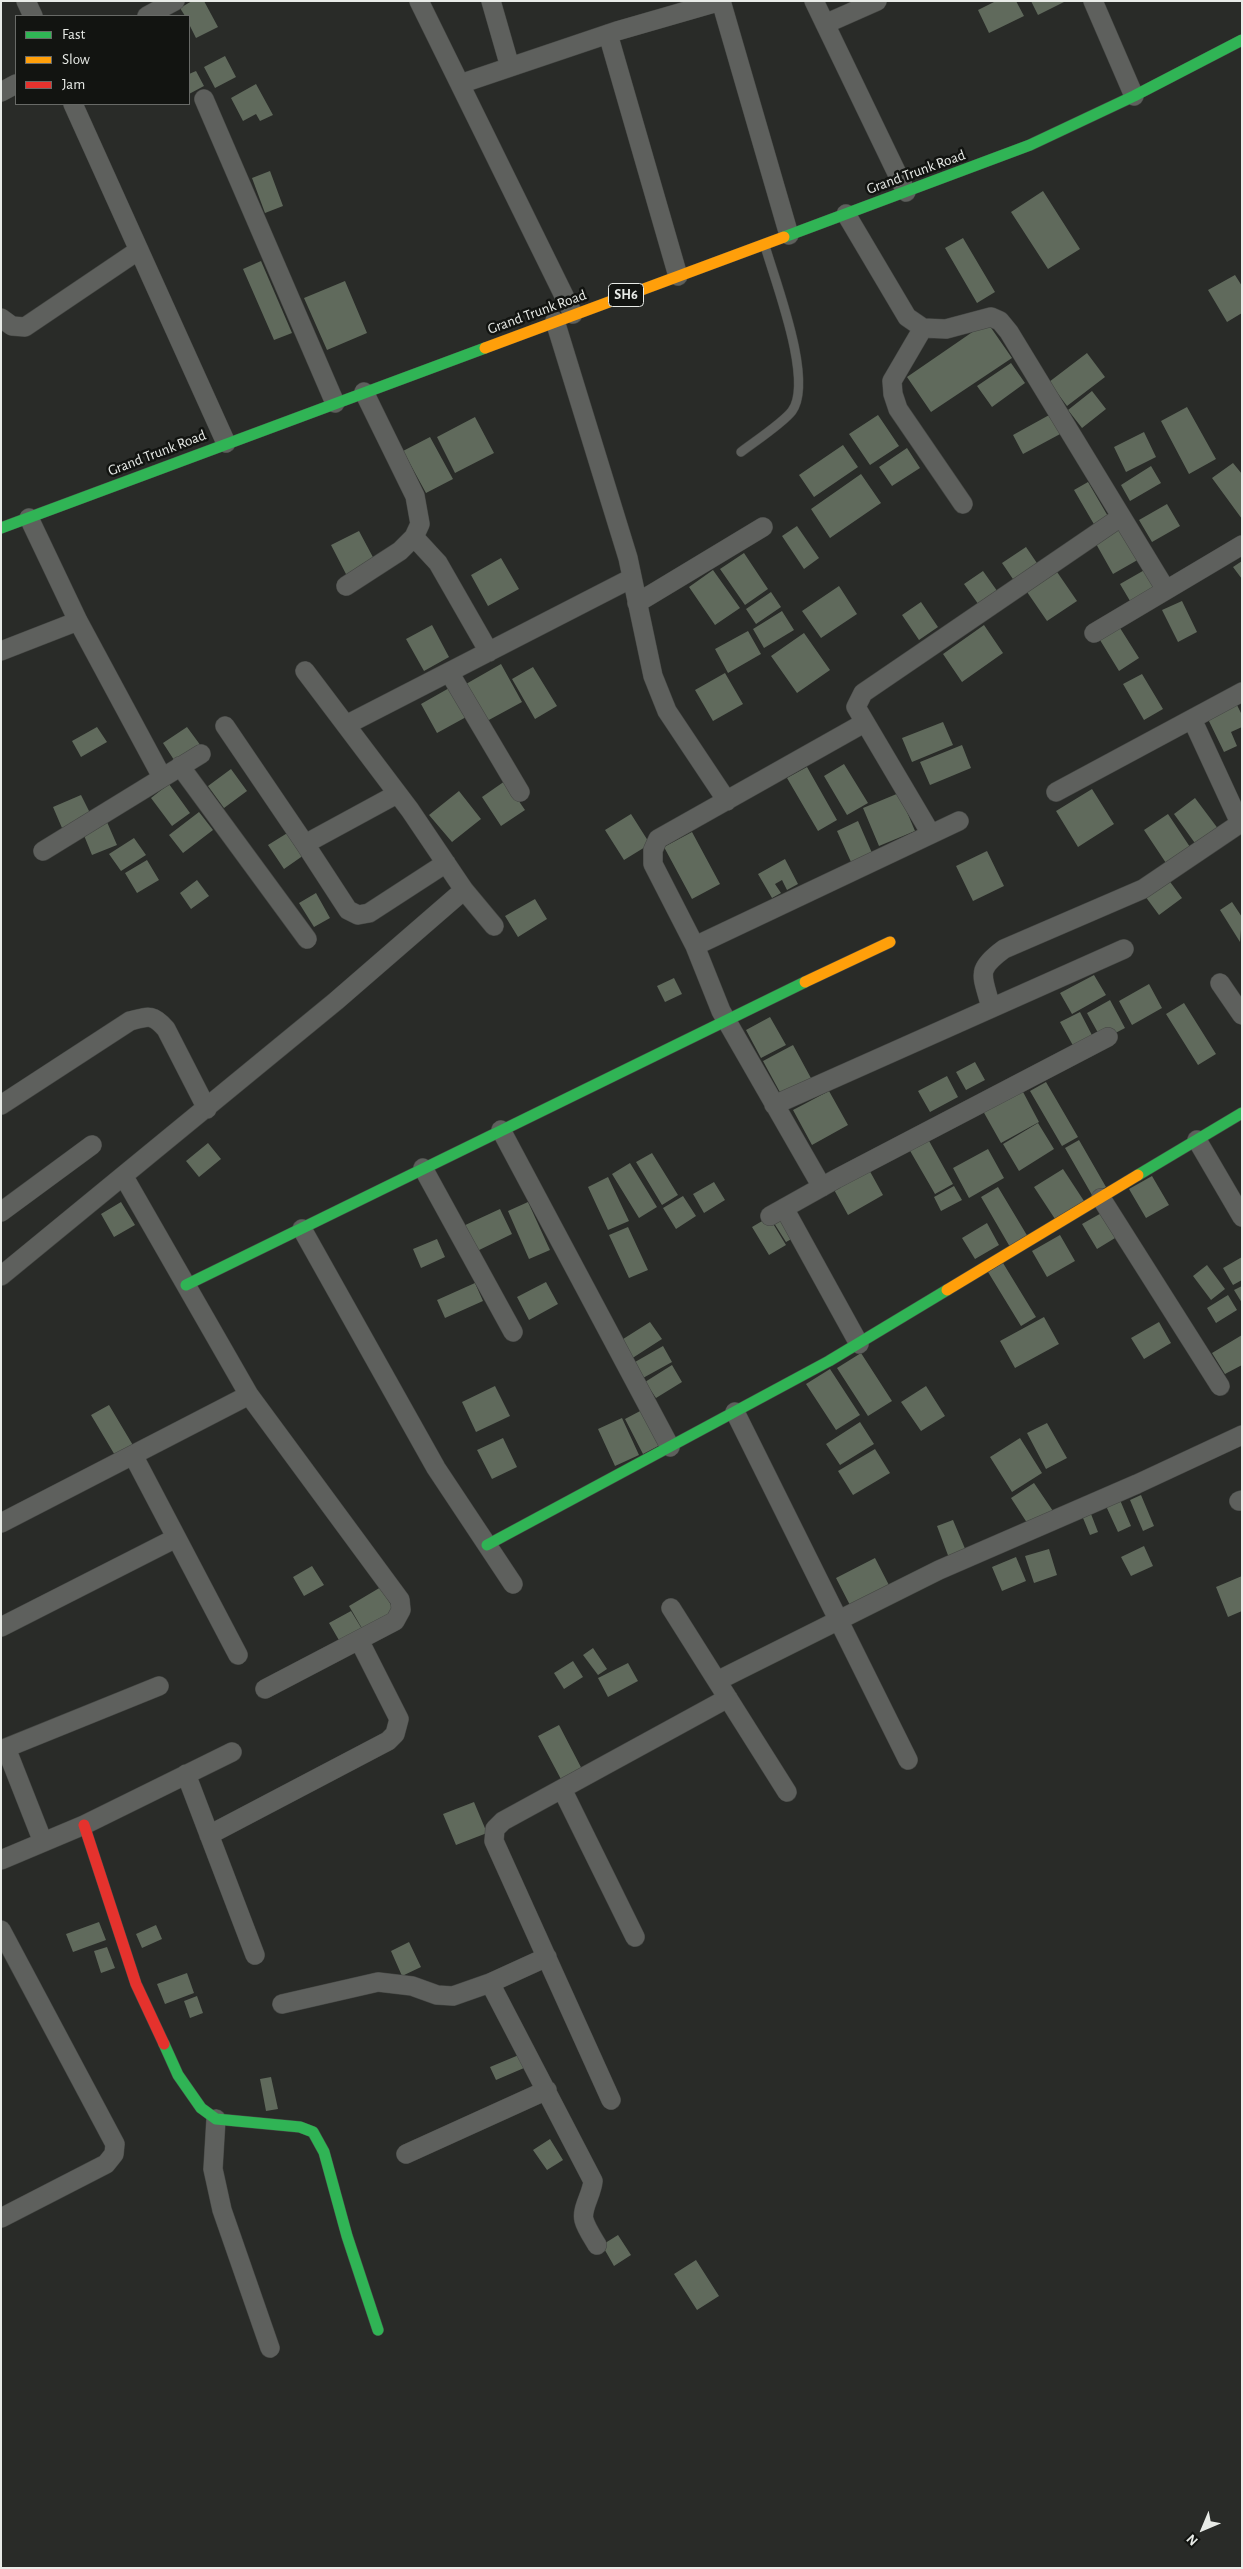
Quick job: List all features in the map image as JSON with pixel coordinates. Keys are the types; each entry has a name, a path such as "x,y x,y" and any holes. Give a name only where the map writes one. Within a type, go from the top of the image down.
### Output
{"street":[{"path":"26,1 33,15"},
{"path":"149,15 175,1"},
{"path":"419,1 574,314"},
{"path":"491,1 510,67"},
{"path":"460,84 608,34 721,1 789,235"},
{"path":"814,1 906,192"},
{"path":"825,24 878,1"},
{"path":"1093,1 1134,96"},
{"path":"608,34 678,276"},
{"name":"Grand Trunk Road","path":"1,528 335,402 1030,145 1134,96 1242,40"},
{"path":"1,92 15,85"},
{"path":"204,100 335,402"},
{"path":"73,105 226,443"},
{"path":"846,214 907,317 924,328 946,329 991,317 1000,322 1009,332 1166,590"},
{"path":"1,318 12,326 25,327 139,250"},
{"path":"555,321 632,578 653,676 667,711 727,800"},
{"path":"924,328 892,381 892,394 898,409 964,504"},
{"path":"346,586 400,551 414,537 420,524 415,496 364,392"},
{"path":"931,834 856,707 863,693 1121,517"},
{"path":"29,518 78,621 162,777"},
{"path":"637,603 763,527"},
{"path":"414,537 438,564 489,652"},
{"path":"1094,633 1242,545"},
{"path":"346,725 632,578"},
{"path":"1,651 78,621"},
{"path":"305,671 397,794 464,890 494,926"},
{"path":"449,672 520,792"},
{"path":"1056,792 1242,692"},
{"path":"992,1008 982,974 986,962 1004,949 1143,889 1241,823 1192,719"},
{"path":"822,1187 725,1019 695,946 653,864 653,850 658,840 864,722"},
{"path":"225,726 306,844 348,910 358,915 369,913 446,863"},
{"path":"43,851 201,754"},
{"path":"180,766 307,939"},
{"path":"306,844 397,794"},
{"path":"695,946 959,821"},
{"path":"1,1276 207,1108 464,890"},
{"path":"186,1285 725,1019 890,942"},
{"path":"774,1105 1124,949"},
{"path":"1220,983 1242,1015"},
{"path":"1,1105 130,1020 148,1016 157,1019 166,1029 207,1108"},
{"path":"859,1344 777,1212 1108,1038"},
{"path":"487,1545 859,1344 1242,1113"},
{"path":"501,1130 670,1447"},
{"path":"1197,1140 1242,1217"},
{"path":"1,1212 92,1145"},
{"path":"423,1168 513,1332"},
{"path":"124,1177 249,1395 400,1600 401,1610 395,1621 264,1689"},
{"path":"1101,1198 1220,1386"},
{"path":"302,1229 436,1468 513,1584"},
{"path":"1,1523 249,1395"},
{"path":"736,1412 908,1760"},
{"path":"717,1681 939,1570 1128,1488 1242,1435"},
{"path":"133,1455 238,1655"},
{"path":"1,1628 176,1538"},
{"path":"671,1608 788,1792"},
{"path":"209,1835 388,1741 396,1734 399,1719 359,1640"},
{"path":"43,1842 4,1749 159,1686"},
{"path":"611,2100 494,1841 495,1829 503,1821 728,1698"},
{"path":"1,1860 84,1824 232,1752"},
{"path":"186,1774 255,1955"},
{"path":"562,1789 635,1937"},
{"path":"84,1824 136,1984 178,2075 201,2108 216,2119 300,2127 313,2132 324,2152 347,2236 378,2330"},
{"path":"1,1930 115,2144 114,2154 106,2164 4,2212"},
{"path":"282,2004 378,1982 412,1986 437,1994 453,1996 490,1983 547,1957"},
{"path":"490,1983 593,2181 592,2193 585,2208 584,2220 597,2245"},
{"path":"406,2154 547,2090"},
{"path":"216,2119 213,2170 222,2210 270,2348"}],"lane":[{"path":"741,452 792,412 800,394 798,362 764,244"}],"building":[{"path":"192,1 204,1 218,27 196,38 190,26 190,15 184,15 180,8"},
{"path":"996,1 1016,1 1024,16 989,33 978,10"},
{"path":"1031,1 1066,1 1038,15"},
{"path":"225,56 236,77 215,88 204,67"},
{"path":"196,71 204,86 190,93 190,74"},
{"path":"256,84 273,115 260,121 256,114 243,121 231,98"},
{"path":"270,171 283,206 265,213 252,178"},
{"path":"1043,191 1080,249 1048,269 1011,212"},
{"path":"963,238 995,292 977,303 945,248"},
{"path":"261,261 292,333 274,340 243,269"},
{"path":"1235,275 1242,286 1242,313 1227,322 1208,290"},
{"path":"345,281 367,333 327,350 304,298"},
{"path":"987,322 1012,358 931,412 907,377"},
{"path":"1087,353 1105,377 1067,406 1049,382"},
{"path":"1011,363 1025,383 992,407 977,386"},
{"path":"1092,391 1106,409 1082,428 1068,410"},
{"path":"1187,407 1216,459 1189,474 1161,421"},
{"path":"1051,414 1062,433 1023,454 1013,435"},
{"path":"878,415 899,446 870,465 849,434"},
{"path":"475,417 494,453 455,473 437,437"},
{"path":"1144,432 1156,457 1126,472 1114,447"},
{"path":"430,437 453,479 426,493 403,451"},
{"path":"843,445 858,467 814,497 799,475"},
{"path":"907,448 920,468 892,486 879,467"},
{"path":"1233,463 1242,474 1242,519 1212,478"},
{"path":"1151,466 1161,483 1130,501 1121,485"},
{"path":"861,474 881,503 830,538 811,509"},
{"path":"1088,482 1109,518 1095,526 1074,490"},
{"path":"1167,504 1180,526 1152,542 1139,520"},
{"path":"797,526 819,558 804,569 782,536"},
{"path":"1123,526 1141,558 1113,574 1095,542"},
{"path":"359,531 375,561 347,576 331,545"},
{"path":"1026,547 1041,569 1017,585 1002,563"},
{"path":"744,553 768,589 745,605 720,569"},
{"path":"501,558 519,589 488,606 471,575"},
{"path":"1242,561 1242,579 1233,567"},
{"path":"1148,568 1160,591 1133,606 1120,584"},
{"path":"1055,569 1077,601 1047,621 1025,589"},
{"path":"713,570 740,608 715,625 689,587"},
{"path":"983,571 1000,595 981,608 964,584"},
{"path":"839,586 857,614 821,638 802,611"},
{"path":"771,592 781,607 756,624 746,609"},
{"path":"1182,601 1197,632 1178,642 1162,610"},
{"path":"921,602 938,627 919,640 902,615"},
{"path":"782,611 794,630 764,648 753,629"},
{"path":"432,625 449,657 424,671 406,639"},
{"path":"984,625 1003,653 962,682 943,654"},
{"path":"1120,628 1139,658 1119,671 1100,640"},
{"path":"748,631 761,654 728,673 715,649"},
{"path":"804,633 830,670 797,693 771,656"},
{"path":"501,664 522,702 487,721 466,684"},
{"path":"533,667 557,706 535,719 512,679"},
{"path":"725,673 743,704 713,721 695,690"},
{"path":"1142,674 1163,709 1144,720 1123,684"},
{"path":"451,687 468,716 437,733 421,704"},
{"path":"1236,703 1242,715 1242,727 1231,732 1237,746 1224,752 1207,717"},
{"path":"943,722 953,745 912,762 902,738"},
{"path":"97,727 107,742 81,757 72,741"},
{"path":"187,727 201,746 176,763 163,743"},
{"path":"962,745 971,768 930,785 920,762"},
{"path":"844,764 868,803 847,815 824,776"},
{"path":"807,767 837,820 818,831 787,778"},
{"path":"231,769 247,791 224,808 208,786"},
{"path":"505,781 525,810 501,826 482,797"},
{"path":"169,784 190,813 172,826 151,798"},
{"path":"1092,789 1114,824 1078,847 1056,811"},
{"path":"459,791 481,819 452,842 429,815"},
{"path":"899,793 915,831 879,846 863,808"},
{"path":"81,795 91,815 62,828 53,807"},
{"path":"1195,798 1219,830 1197,846 1174,814"},
{"path":"199,812 213,830 183,853 169,835"},
{"path":"631,814 650,844 624,860 605,830"},
{"path":"1168,814 1192,850 1168,866 1144,830"},
{"path":"858,821 872,853 851,862 837,831"},
{"path":"107,822 117,845 92,855 83,833"},
{"path":"289,832 304,855 284,869 268,845"},
{"path":"692,832 720,884 692,899 664,847"},
{"path":"134,838 146,855 121,871 109,854"},
{"path":"987,851 1004,886 973,901 956,866"},
{"path":"785,859 798,884 787,890 782,880 775,884 781,893 772,898 758,874"},
{"path":"147,860 159,880 137,893 125,873"},
{"path":"1168,879 1182,898 1159,915 1145,896"},
{"path":"197,880 209,896 191,909 180,893"},
{"path":"316,893 330,918 314,927 299,903"},
{"path":"535,899 547,919 518,937 505,916"},
{"path":"1232,902 1242,917 1240,942 1220,910"},
{"path":"1094,975 1106,995 1072,1014 1060,993"},
{"path":"674,978 682,994 665,1002 657,986"},
{"path":"1149,984 1162,1008 1132,1025 1119,1001"},
{"path":"1110,1000 1125,1028 1102,1040 1087,1013"},
{"path":"1184,1003 1216,1054 1198,1065 1166,1014"},
{"path":"1080,1012 1095,1041 1076,1051 1060,1022"},
{"path":"770,1017 786,1045 761,1058 746,1030"},
{"path":"793,1045 812,1080 782,1096 763,1061"},
{"path":"975,1062 985,1080 966,1090 956,1072"},
{"path":"947,1076 958,1097 930,1112 918,1091"},
{"path":"1046,1082 1078,1137 1062,1146 1030,1091"},
{"path":"1022,1090 1039,1122 1001,1143 983,1111"},
{"path":"829,1091 848,1125 812,1145 793,1110"},
{"path":"1038,1123 1054,1149 1019,1171 1003,1144"},
{"path":"928,1139 953,1184 935,1194 909,1149"},
{"path":"1079,1140 1106,1187 1092,1195 1065,1148"},
{"path":"208,1143 221,1159 199,1177 186,1161"},
{"path":"988,1149 1004,1178 969,1198 953,1168"},
{"path":"652,1153 678,1195 662,1205 636,1162"},
{"path":"630,1163 657,1207 639,1218 612,1174"},
{"path":"867,1166 883,1195 848,1215 832,1186"},
{"path":"1063,1169 1084,1201 1055,1219 1034,1187"},
{"path":"1152,1176 1169,1205 1146,1218 1129,1189"},
{"path":"608,1177 629,1221 608,1230 588,1187"},
{"path":"714,1182 725,1200 704,1213 693,1194"},
{"path":"954,1186 962,1200 941,1211 934,1197"},
{"path":"998,1187 1028,1237 1010,1247 981,1197"},
{"path":"683,1196 696,1216 676,1229 663,1208"},
{"path":"121,1202 135,1225 114,1237 101,1214"},
{"path":"528,1202 550,1250 529,1259 508,1211"},
{"path":"500,1209 512,1234 473,1253 461,1227"},
{"path":"1105,1211 1120,1235 1097,1249 1082,1224"},
{"path":"783,1213 797,1236 786,1242 772,1220"},
{"path":"769,1217 786,1245 769,1255 752,1227"},
{"path":"987,1223 999,1245 975,1259 962,1238"},
{"path":"628,1227 648,1270 629,1278 609,1235"},
{"path":"1060,1235 1075,1261 1047,1277 1032,1251"},
{"path":"437,1239 445,1257 421,1268 413,1249"},
{"path":"1242,1257 1242,1280 1233,1285 1223,1268"},
{"path":"1003,1263 1036,1317 1021,1326 988,1272"},
{"path":"1207,1265 1225,1289 1211,1300 1193,1276"},
{"path":"546,1282 558,1304 529,1320 517,1297"},
{"path":"475,1283 483,1301 445,1318 437,1300"},
{"path":"1242,1286 1242,1303 1234,1290"},
{"path":"1228,1295 1237,1310 1216,1323 1207,1308"},
{"path":"1044,1317 1059,1344 1015,1368 1000,1341"},
{"path":"650,1322 662,1339 631,1359 620,1341"},
{"path":"1159,1322 1171,1343 1144,1359 1131,1338"},
{"path":"1242,1335 1242,1365 1225,1374 1212,1353"},
{"path":"663,1346 672,1362 643,1378 635,1362"},
{"path":"861,1353 892,1401 868,1416 837,1368"},
{"path":"672,1365 682,1382 656,1398 645,1382"},
{"path":"830,1369 860,1415 836,1430 806,1384"},
{"path":"495,1386 510,1416 476,1432 462,1402"},
{"path":"926,1386 945,1416 921,1431 901,1402"},
{"path":"109,1405 134,1447 116,1457 91,1415"},
{"path":"642,1410 660,1445 643,1454 625,1419"},
{"path":"622,1418 639,1455 615,1466 598,1429"},
{"path":"860,1422 874,1444 840,1465 826,1444"},
{"path":"1047,1423 1067,1458 1046,1469 1027,1433"},
{"path":"503,1438 517,1467 492,1479 477,1450"},
{"path":"1020,1438 1042,1473 1012,1492 990,1457"},
{"path":"875,1449 890,1473 853,1495 838,1471"},
{"path":"1034,1483 1055,1514 1031,1529 1011,1498"},
{"path":"1141,1495 1154,1526 1143,1531 1130,1500"},
{"path":"1120,1500 1131,1526 1118,1532 1106,1506"},
{"path":"1091,1514 1098,1532 1090,1535 1083,1518"},
{"path":"953,1520 966,1551 949,1558 937,1526"},
{"path":"1144,1546 1153,1566 1131,1576 1121,1557"},
{"path":"1049,1549 1057,1575 1034,1583 1025,1556"},
{"path":"1016,1557 1026,1581 1002,1591 992,1567"},
{"path":"875,1558 891,1589 852,1609 836,1578"},
{"path":"312,1566 324,1585 304,1596 293,1577"},
{"path":"1242,1576 1242,1611 1228,1617 1216,1587"},
{"path":"381,1587 395,1612 363,1630 349,1606"},
{"path":"351,1611 362,1629 340,1642 329,1623"},
{"path":"593,1648 607,1669 598,1675 583,1655"},
{"path":"573,1661 583,1677 564,1689 554,1673"},
{"path":"628,1663 638,1681 608,1697 598,1678"},
{"path":"559,1725 584,1773 563,1783 538,1736"},
{"path":"474,1802 487,1833 456,1845 443,1814"},
{"path":"99,1922 106,1940 73,1952 66,1934"},
{"path":"156,1925 162,1939 142,1948 136,1934"},
{"path":"409,1942 421,1967 402,1976 391,1951"},
{"path":"107,1947 115,1968 101,1973 94,1951"},
{"path":"187,1973 194,1993 165,2004 157,1984"},
{"path":"197,1996 203,2013 190,2018 184,2001"},
{"path":"526,2052 531,2065 496,2080 490,2067"},
{"path":"271,2077 278,2109 266,2111 260,2079"},
{"path":"550,2139 563,2160 547,2170 533,2150"},
{"path":"618,2235 631,2255 614,2266 602,2245"},
{"path":"696,2260 719,2296 697,2310 674,2274"}],"traffic: fast":[{"path":"784,237 1030,145 1134,96 1242,40"},
{"path":"1,528 485,348"},
{"path":"186,1285 805,982"},
{"path":"1138,1175 1242,1113"},
{"path":"487,1545 829,1361 947,1290"},
{"path":"164,2044 178,2075 201,2108 216,2119 300,2127 313,2132 324,2152 347,2236 378,2330"}],"traffic: slow":[{"path":"485,348 784,237"},
{"path":"805,982 890,942"},
{"path":"947,1290 1138,1175"}],"traffic: jam":[{"path":"84,1825 136,1984 164,2044"}]}
